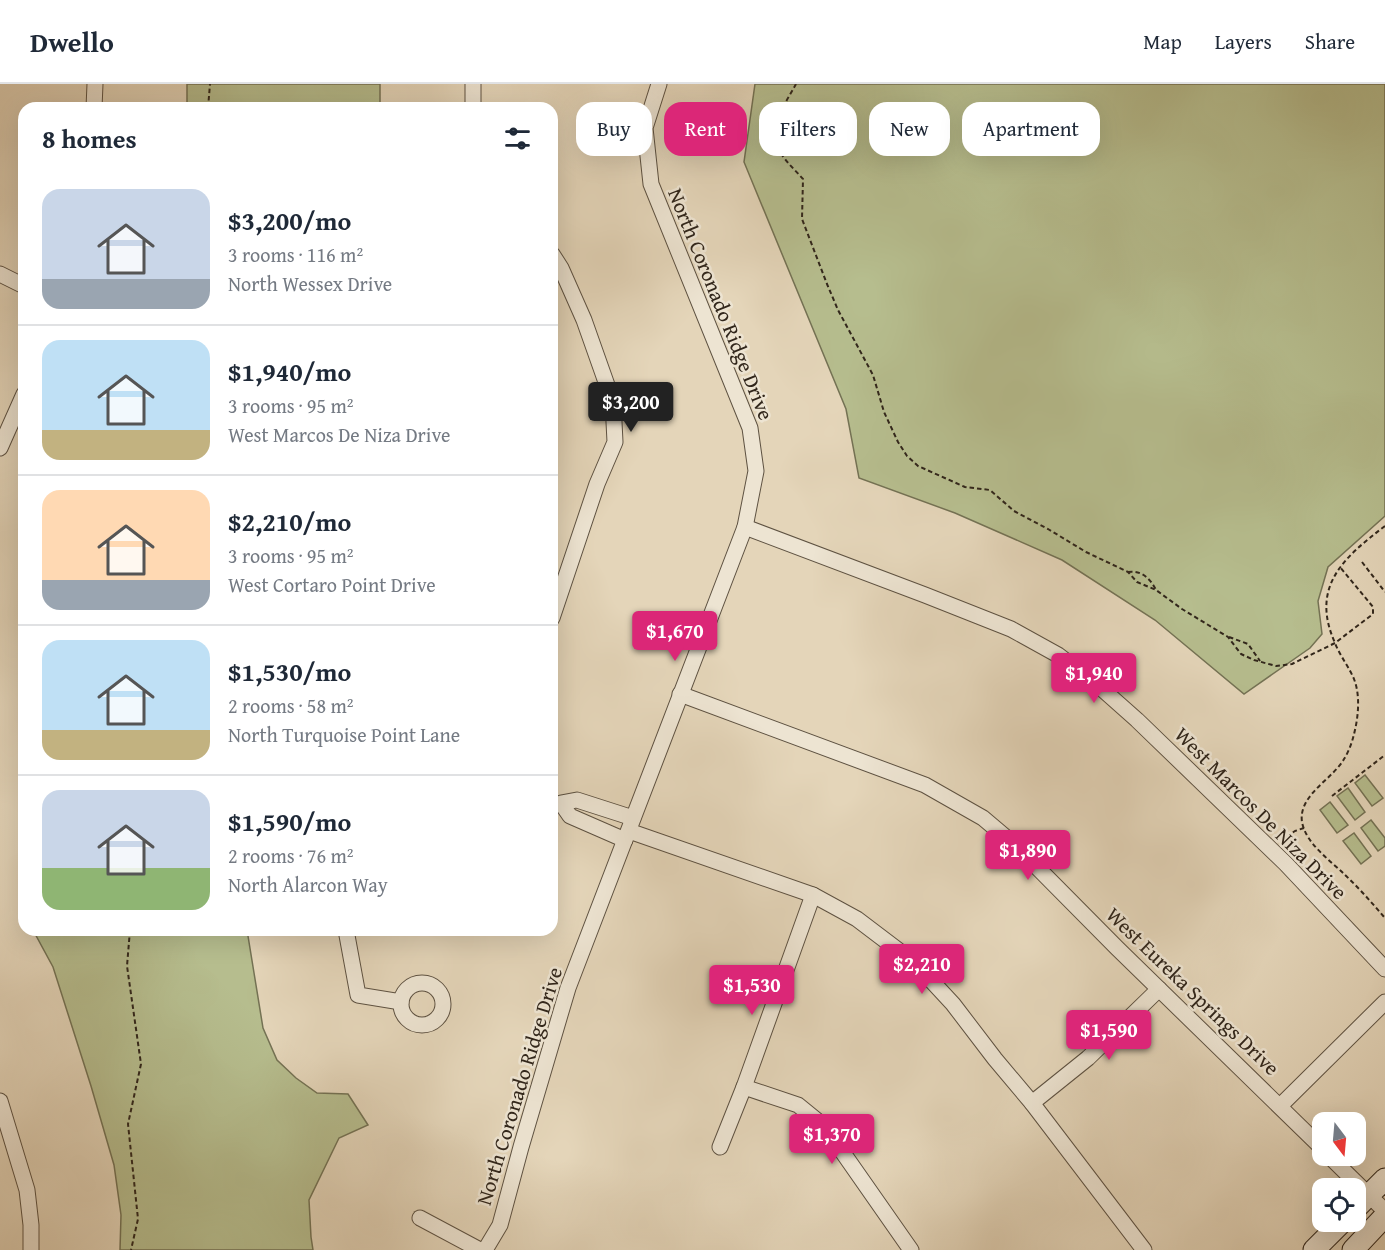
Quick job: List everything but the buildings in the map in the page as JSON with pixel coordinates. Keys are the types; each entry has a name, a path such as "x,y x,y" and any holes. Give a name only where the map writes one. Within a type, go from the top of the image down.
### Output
{"street":[{"path":"94,102 95,84"},
{"path":"473,84 473,102"},
{"name":"North Coronado Ridge Drive","path":"482,1250 500,1225 520,1147 568,988 745,527 756,471 750,428 651,184 645,128 659,84"},
{"path":"558,263 584,320 613,402 615,442 597,484 558,600"},
{"path":"0,274 18,283"},
{"path":"0,448 18,408"},
{"name":"West Marcos De Niza Drive","path":"745,527 1011,629 1058,655 1137,720 1270,849 1385,969"},
{"name":"West Eureka Springs Drive","path":"680,694 925,785 982,818 1015,845 1312,1138"},
{"path":"558,802 577,800 629,829"},
{"path":"558,803 570,816 629,829 813,895 857,919 915,963 952,1004 994,1059 1032,1103 1144,1250"},
{"path":"720,1147 813,895"},
{"path":"347,936 358,995 401,1002"},
{"path":"1032,1103 1088,1058 1159,989"},
{"path":"1280,1106 1385,1002"},
{"path":"744,1087 798,1105 825,1127 911,1250"},
{"path":"0,1101 27,1190 31,1250"},
{"path":"1366,1198 1385,1179"},
{"path":"1366,1204 1385,1211"},
{"path":"1353,1250 1385,1216"},
{"path":"420,1218 482,1250"},
{"path":"1314,1250 1332,1232"}],"path":[{"path":"208,102 210,84"},
{"path":"796,84 779,116 775,133 777,149 803,179 802,219 809,239 838,310 873,375 891,428 907,456 918,466 947,480 965,487 990,490 1014,511 1086,552 1128,572 1142,573 1151,581 1156,590"},
{"path":"1385,526 1340,567 1333,576 1326,596 1329,624 1335,643 1354,678 1358,691 1356,724 1350,748 1344,760 1305,805 1302,820 1304,828 1317,848 1385,918"},
{"path":"1362,562 1385,592"},
{"path":"1228,637 1241,654 1282,667 1335,643 1373,614 1373,607 1340,567"},
{"path":"1128,572 1137,582 1156,590 1228,637 1248,644 1260,661"},
{"path":"1332,796 1385,755"},
{"path":"1270,849 1286,836 1304,828"},
{"path":"130,936 127,966 141,1064 128,1124 138,1219 131,1250"}],"green space":[{"path":"187,84 380,84 380,102 187,102"},
{"path":"755,84 1385,84 1385,516 1328,567 1318,601 1322,634 1310,648 1244,694 1155,620 1062,560 955,513 859,478 846,409 744,162 745,156 747,156"},
{"path":"1365,775 1383,798 1372,806 1355,783"},
{"path":"1348,788 1365,812 1355,820 1337,796"},
{"path":"1330,802 1348,825 1337,833 1320,810"},
{"path":"1371,820 1385,838 1385,846 1378,851 1361,828"},
{"path":"1354,833 1371,856 1361,864 1343,841"},
{"path":"36,936 248,936 263,1028 277,1060 317,1093 348,1094 368,1125 339,1138 309,1200 313,1250 120,1250 121,1215 114,1165 53,967"}]}
